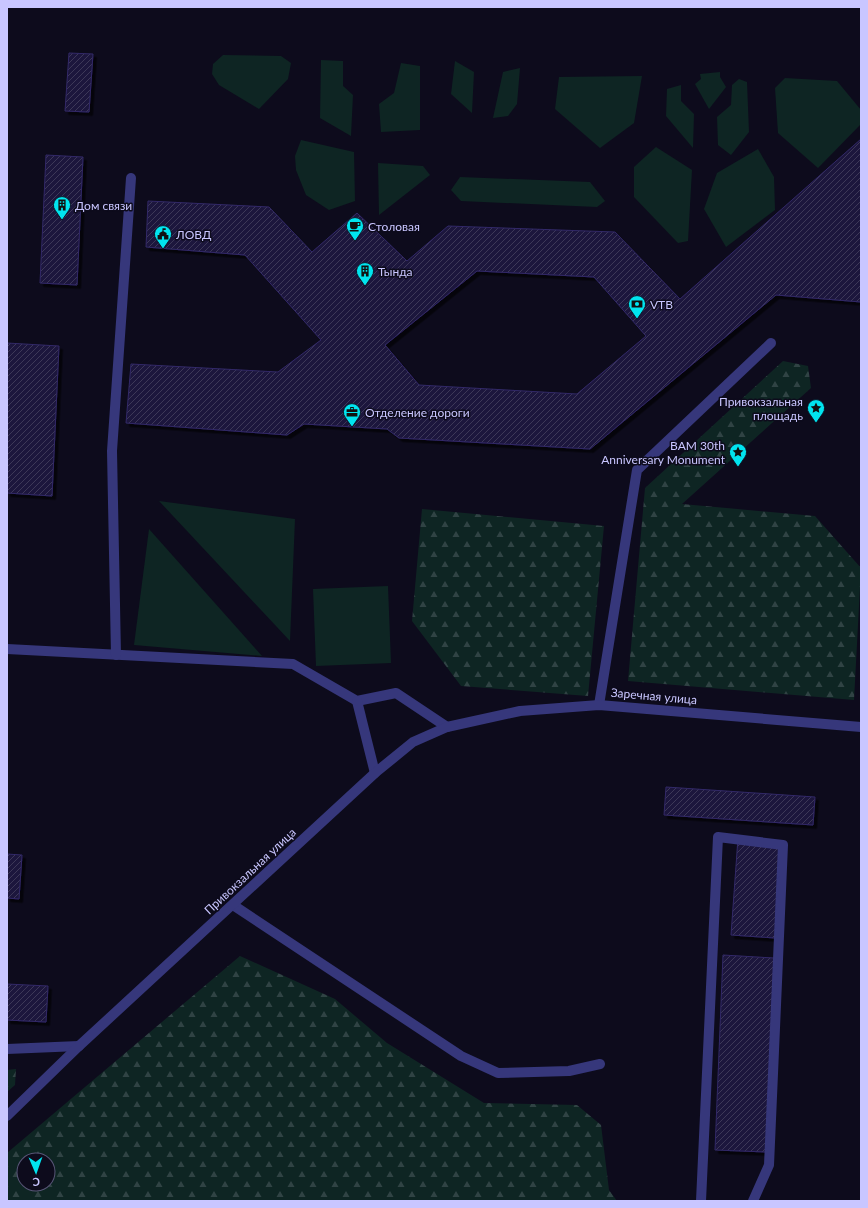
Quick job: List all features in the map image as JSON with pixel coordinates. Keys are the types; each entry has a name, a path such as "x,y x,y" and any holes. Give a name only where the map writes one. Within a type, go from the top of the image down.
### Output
{"street":[{"path":"116,655 112,451 131,178"},
{"path":"599,704 637,470 771,343"},
{"path":"7,649 293,664 356,700 396,693 447,727"},
{"path":"356,700 375,773"},
{"name":"Заречная улица","path":"447,727 520,711 599,704 861,727"},
{"name":"Привокзальная улица","path":"7,1116 79,1046 375,773 413,742 447,727"},
{"path":"701,1201 718,837 783,845 769,1165 753,1201"},
{"path":"233,905 461,1056 498,1073 569,1071 600,1064"},
{"path":"7,1049 79,1046"}],"green space":[{"path":"223,55 281,56 291,63 288,79 259,109 219,85 212,74 213,64"},
{"path":"321,60 343,61 343,86 353,95 351,136 320,118"},
{"path":"455,61 474,72 472,113 451,94"},
{"path":"401,63 420,66 420,130 381,132 379,104 394,93"},
{"path":"520,68 517,104 508,116 493,118 503,72"},
{"path":"720,72 720,77 726,87 709,109 695,84 701,79 700,74"},
{"path":"642,76 634,123 600,148 555,109 559,77"},
{"path":"785,78 837,81 861,110 861,124 818,168 778,133 775,88"},
{"path":"739,79 747,82 749,132 731,155 718,145 717,117 731,105 732,85"},
{"path":"681,85 681,101 694,114 693,148 666,116 667,89"},
{"path":"301,140 354,152 355,201 329,210 306,195 296,170 295,156"},
{"path":"656,147 692,170 688,241 678,243 634,197 634,167"},
{"path":"758,149 774,177 775,210 726,247 704,209 717,173"},
{"path":"378,163 423,166 430,175 379,215"},
{"path":"460,177 590,182 605,201 597,207 461,201 451,190"},
{"path":"783,361 808,366 811,388 682,504 815,516 861,568 854,700 628,681 645,488"},
{"path":"159,501 295,519 290,641"},
{"path":"422,509 604,526 588,696 461,686 412,621"},
{"path":"149,529 262,656 134,645"},
{"path":"388,586 391,663 316,666 313,589"},
{"path":"240,956 335,999 387,1043 484,1103 577,1105 601,1125 609,1190 617,1201 7,1201 7,1153"},
{"path":"16,1069 15,1085 7,1092 7,1070"}],"building":[{"path":"69,53 93,54 89,112 65,111"},
{"name":"Тында","path":"861,139 861,302 776,295 590,449 399,438 387,429 304,424 287,435 126,423 131,364 278,372 321,340 245,255 146,247 148,201 269,207 312,252 357,213 407,261 448,226 615,232 680,299","holes":["477,271 594,277 646,336 577,394 419,385 385,345"]},
{"name":"Дом связи","path":"46,155 83,157 77,285 40,283"},
{"path":"7,343 59,346 52,496 7,493"},
{"path":"666,787 815,797 813,825 664,815"},
{"path":"738,838 782,841 775,938 731,935"},
{"path":"7,854 22,855 19,899 7,898"},
{"path":"723,955 774,958 766,1152 715,1150"},
{"path":"7,984 48,986 46,1022 7,1020"}],"place":[{"name":"Дом связи","path":"62,220"},
{"name":"Столовая","path":"355,241"},
{"name":"ЛОВД","path":"163,249"},
{"name":"Тында","path":"365,286"},
{"name":"VTB","path":"637,319"},
{"name":"Привокзальная площадь","path":"816,423"},
{"name":"Отделение дороги","path":"352,427"},
{"name":"BAM 30th Anniversary Monument","path":"738,467"}]}
